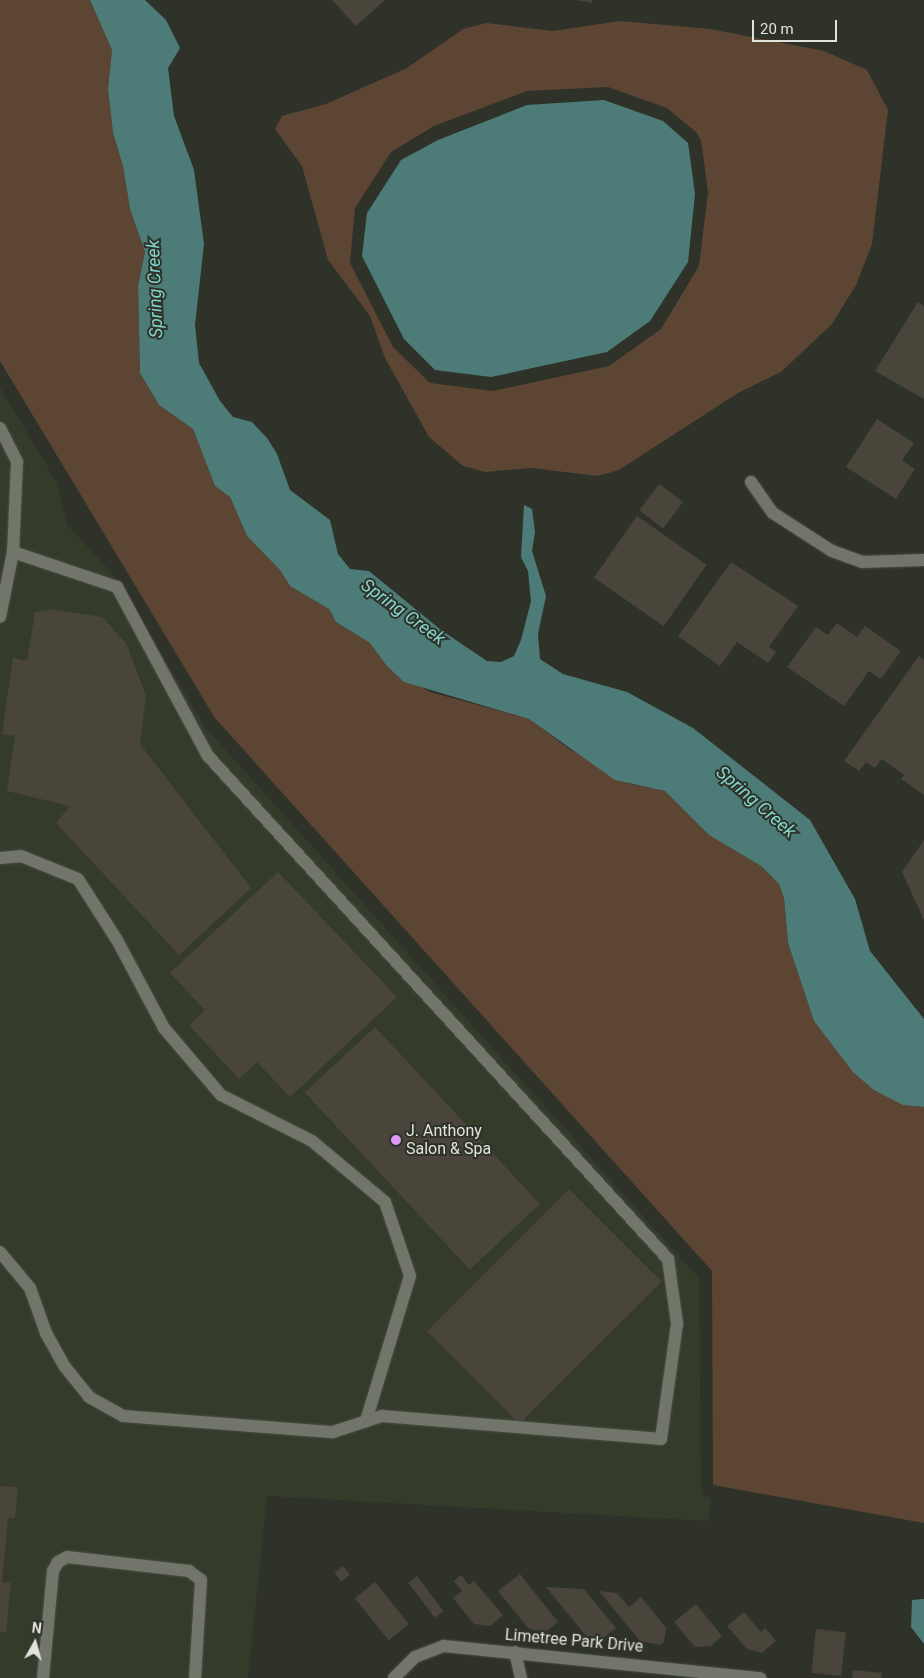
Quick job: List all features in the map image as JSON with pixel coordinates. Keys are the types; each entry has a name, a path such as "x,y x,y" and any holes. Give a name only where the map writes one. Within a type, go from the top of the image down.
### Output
{"street":[{"path":"0,428 17,462 13,552 0,617"},
{"path":"750,482 772,513 832,551 862,562 924,560"},
{"path":"0,1252 30,1288 46,1333 65,1367 89,1397 123,1416 332,1432 382,1416 661,1439 677,1323 668,1259 208,756 117,587 13,552"},
{"path":"0,858 21,856 78,879 117,940 164,1028 221,1095 312,1141 385,1202 410,1276 366,1421"},
{"path":"43,1678 53,1571 58,1562 67,1557 189,1571 201,1580 195,1678"},
{"name":"Limetree Park Drive","path":"394,1678 416,1657 444,1646 760,1678"},
{"path":"515,1652 521,1678"}],"shaded area":[{"path":"0,0 90,0 112,50 108,89 113,133 123,166 130,209 145,252 138,286 140,373 159,405 193,429 215,486 230,497 247,536 280,570 290,586 329,609 336,622 370,643 386,665 430,692 529,719 568,748 627,783 665,791 709,835 761,866 779,884 784,898 788,943 814,1021 903,1105 924,1107 924,1523 713,1485 712,1271 215,718 0,361"},
{"path":"620,21 710,29 824,51 867,70 888,110 872,244 856,285 832,324 781,372 738,393 619,470 598,476 531,468 485,472 463,466 429,437 385,358 370,316 328,260 302,166 275,129 282,116 326,104 407,68 463,29 486,23 553,31","holes":["608,87 667,108 696,132 701,140 708,192 699,266 661,329 609,366 493,391 430,383 393,347 350,263 355,208 391,152 434,126 527,91"]},
{"path":"0,387 57,483 67,525 113,574 206,728 699,1278 701,1486 703,1495 711,1499 708,1521 267,1496 248,1678 0,1678"}],"water":[{"name":"Spring Creek","path":"90,0 145,0 166,20 180,48 168,68 174,116 194,170 204,244 195,325 199,363 220,401 233,417 252,422 267,438 277,454 290,490 330,520 338,554 350,569 369,571 441,630 487,661 501,662 514,656 521,640 531,601 528,571 521,557 524,505 532,509 535,532 532,551 546,596 538,634 540,659 563,674 627,692 693,728 810,820 855,899 870,951 924,1019 924,1107 903,1105 874,1090 853,1072 814,1021 788,943 784,898 779,884 761,866 709,835 665,791 615,780 529,719 404,682 386,665 370,643 336,622 329,609 290,586 280,570 247,536 230,497 215,486 193,429 159,405 140,373 138,286 145,252 130,209 123,166 113,133 108,89 112,50"},
{"path":"604,100 663,121 688,143 695,194 688,262 650,321 607,352 491,377 435,370 404,339 362,256 367,213 401,160 438,140 527,105"},
{"path":"924,1599 924,1644 911,1627 912,1600"}],"building":[{"path":"332,0 385,0 356,26"},
{"path":"576,0 592,0 592,3"},
{"path":"918,302 924,306 924,399 875,371"},
{"path":"877,419 914,443 902,460 915,469 896,499 846,467"},
{"path":"659,484 683,502 663,528 639,510"},
{"path":"637,516 707,565 664,626 594,577"},
{"path":"731,562 798,606 769,647 776,652 768,663 737,642 720,666 678,636"},
{"path":"51,609 102,617 126,643 146,696 140,744 251,888 179,955 56,823 70,806 7,791 15,736 2,734 13,658 27,661 35,612"},
{"path":"837,623 857,637 865,626 901,651 881,679 869,671 844,706 787,667 816,627 828,635"},
{"path":"919,656 924,660 924,795 901,779 904,775 882,759 875,768 866,762 859,771 844,761"},
{"path":"924,840 924,920 902,872"},
{"path":"278,872 397,997 290,1097 257,1062 239,1079 189,1025 205,1010 170,973"},
{"path":"375,1027 540,1204 470,1269 305,1092"},
{"path":"569,1189 662,1282 520,1424 427,1331"},
{"path":"0,1486 18,1487 15,1518 8,1518 2,1582 11,1583 6,1632 0,1632"},
{"path":"343,1566 350,1575 341,1581 334,1573"},
{"path":"520,1574 558,1622 546,1632 529,1629 498,1591"},
{"path":"461,1575 469,1585 474,1581 503,1615 490,1626 474,1624 453,1598 462,1591 454,1581"},
{"path":"417,1576 443,1611 435,1618 408,1583"},
{"path":"375,1582 409,1624 389,1640 355,1598"},
{"path":"546,1587 584,1589 616,1628 603,1638 586,1636"},
{"path":"599,1591 617,1593 629,1607 641,1597 666,1628 664,1642 660,1645 640,1641"},
{"path":"696,1604 722,1636 711,1646 695,1647 674,1622"},
{"path":"744,1612 761,1632 765,1628 776,1641 762,1653 747,1649 727,1626"},
{"path":"816,1629 846,1632 841,1676 811,1673"},
{"path":"853,1670 882,1673 881,1678 852,1678"}],"place":[{"name":"J. Anthony Salon & Spa","path":"396,1140"}]}
